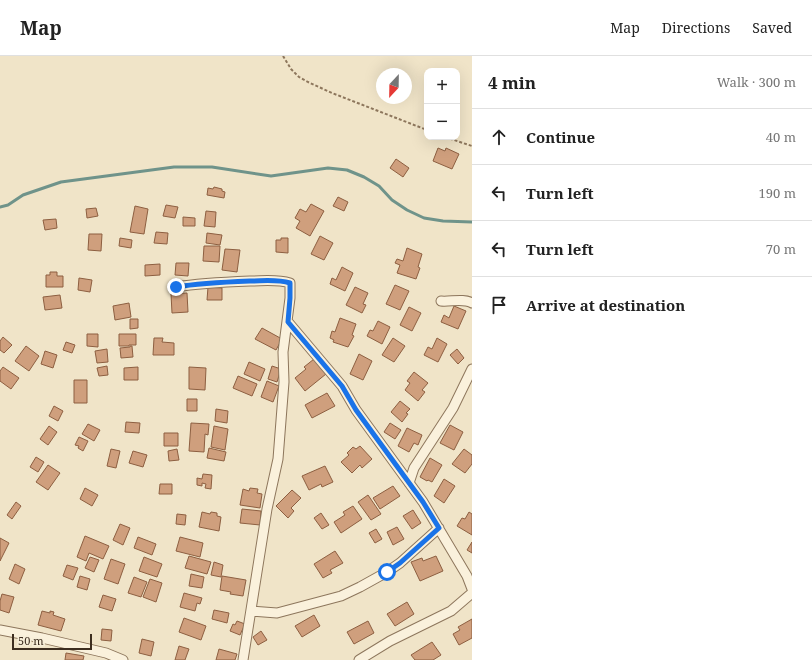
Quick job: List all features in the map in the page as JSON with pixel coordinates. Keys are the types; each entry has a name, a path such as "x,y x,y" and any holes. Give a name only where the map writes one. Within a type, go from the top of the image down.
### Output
{"street":[{"path":"176,287 191,284 281,280 290,283 288,322 283,352 284,382 278,459 267,509 243,660"},
{"path":"441,301 472,302"},
{"path":"288,322 342,386 356,410 423,502 467,576 472,589"},
{"path":"409,483 414,468 453,408 472,369"},
{"path":"251,611 277,612 291,610 342,596 400,563 439,528"},
{"path":"358,660 390,641 451,611 472,592"},
{"path":"0,630 106,653 123,660"}],"path":[{"path":"283,56 291,69 308,82 332,94 424,129"},
{"path":"454,140 472,146"}],"building":[{"path":"438,148 445,151 446,148 459,154 452,169 433,161"},
{"path":"396,159 409,168 403,177 390,168"},
{"path":"214,187 222,189 222,191 225,192 224,198 207,195 208,188 213,189"},
{"path":"338,197 348,202 344,211 333,206"},
{"path":"311,204 324,211 310,236 296,228 300,221 295,218 300,209 306,212"},
{"path":"166,205 178,207 175,218 163,216"},
{"path":"135,206 148,209 144,234 130,232"},
{"path":"96,208 98,216 87,218 86,209"},
{"path":"206,211 216,212 215,227 204,226"},
{"path":"183,217 195,218 195,226 183,226"},
{"path":"56,219 57,228 45,230 43,220"},
{"path":"156,232 168,233 167,244 154,243"},
{"path":"207,233 222,235 220,245 206,243"},
{"path":"89,234 102,234 101,251 88,250"},
{"path":"320,236 333,243 324,260 311,254"},
{"path":"120,238 132,240 131,248 119,246"},
{"path":"281,238 288,238 288,253 276,252 276,240 281,240"},
{"path":"204,246 220,246 219,262 203,261"},
{"path":"407,248 422,254 418,267 420,268 416,279 397,273 400,265 395,263 397,259 403,261"},
{"path":"225,249 240,250 237,272 222,270"},
{"path":"176,263 189,263 188,276 175,275"},
{"path":"160,264 160,275 145,276 145,265"},
{"path":"342,267 353,273 345,291 330,284 332,278 336,280"},
{"path":"50,272 57,272 57,276 63,276 63,287 46,287 46,275 50,275"},
{"path":"79,278 92,280 90,292 78,290"},
{"path":"395,285 409,291 400,310 386,304"},
{"path":"208,287 222,288 222,300 207,300"},
{"path":"355,287 368,293 363,304 366,305 362,313 346,305"},
{"path":"187,293 188,312 172,313 171,294"},
{"path":"60,295 62,308 45,310 43,297"},
{"path":"129,303 131,317 115,320 113,306"},
{"path":"454,306 466,311 458,329 441,322 444,315 449,318"},
{"path":"409,307 421,313 412,331 400,325"},
{"path":"340,318 356,324 352,335 354,336 348,347 333,342 334,340 330,338 332,331 335,332"},
{"path":"130,319 138,319 138,328 130,329"},
{"path":"378,321 390,327 382,344 367,336 370,330 373,331"},
{"path":"262,328 282,339 276,350 255,339"},
{"path":"87,334 98,334 98,347 87,346"},
{"path":"119,334 136,334 136,345 119,346"},
{"path":"3,337 12,345 4,353 0,350 0,341"},
{"path":"154,338 163,338 162,342 174,343 174,355 153,355"},
{"path":"393,338 405,346 394,362 382,355"},
{"path":"437,338 447,344 438,362 424,355 428,347 432,349"},
{"path":"66,342 75,345 72,353 63,350"},
{"path":"26,346 39,356 29,371 15,361"},
{"path":"132,346 133,357 121,358 120,348"},
{"path":"107,349 108,362 97,363 95,351"},
{"path":"457,349 464,358 458,364 450,355"},
{"path":"45,351 57,355 53,368 41,364"},
{"path":"359,354 372,361 363,380 350,374"},
{"path":"314,359 326,374 305,391 295,378 306,369 304,367"},
{"path":"249,362 265,369 260,381 244,374"},
{"path":"107,366 108,375 99,376 97,368"},
{"path":"272,366 281,369 277,382 268,379"},
{"path":"3,367 19,378 11,389 0,381 0,371"},
{"path":"138,367 138,380 124,380 124,368"},
{"path":"189,367 206,368 205,390 189,389"},
{"path":"414,372 428,383 422,390 425,392 418,401 405,390 410,383 407,381"},
{"path":"238,376 257,384 252,396 233,388"},
{"path":"74,380 87,380 87,403 74,403"},
{"path":"267,381 279,386 273,402 261,397"},
{"path":"327,393 335,406 312,418 305,405"},
{"path":"187,399 197,399 197,411 187,411"},
{"path":"400,401 410,409 406,413 408,414 402,422 391,412"},
{"path":"54,406 63,411 58,421 49,416"},
{"path":"216,409 228,411 227,423 215,421"},
{"path":"126,422 140,423 139,433 125,432"},
{"path":"191,423 209,424 208,435 205,434 204,452 189,451"},
{"path":"390,423 401,430 395,439 384,432"},
{"path":"88,424 100,430 94,441 82,434"},
{"path":"450,425 463,432 454,450 440,443"},
{"path":"49,426 57,432 48,445 40,439"},
{"path":"214,426 228,429 225,450 211,447"},
{"path":"407,428 422,435 418,445 414,443 409,452 398,446"},
{"path":"164,433 178,433 178,446 164,446"},
{"path":"79,437 88,441 83,451 78,448 79,446 75,445"},
{"path":"360,446 372,459 362,468 360,465 352,473 341,462 349,455 347,453 353,447 356,449"},
{"path":"209,448 226,452 224,461 207,458"},
{"path":"111,449 120,451 116,468 107,466"},
{"path":"177,449 179,460 169,461 168,451"},
{"path":"464,449 472,455 472,464 465,473 452,464"},
{"path":"133,451 147,455 143,467 129,463"},
{"path":"36,457 44,462 38,472 30,467"},
{"path":"430,458 442,465 432,482 420,477"},
{"path":"48,465 60,473 48,490 36,482"},
{"path":"325,466 333,482 322,487 321,484 309,490 302,476"},
{"path":"203,474 212,475 211,489 205,488 206,484 202,483 202,486 197,485 197,478 202,479"},
{"path":"444,479 455,486 444,503 434,496"},
{"path":"160,484 172,484 172,494 159,494"},
{"path":"393,486 400,496 380,509 373,498"},
{"path":"85,488 98,495 92,506 80,499"},
{"path":"250,488 258,489 257,493 262,494 260,508 240,505 243,489 249,491"},
{"path":"292,490 301,498 291,508 294,511 288,518 276,506"},
{"path":"368,495 381,514 371,520 358,502"},
{"path":"16,502 21,506 12,519 7,515"},
{"path":"353,506 362,519 341,533 334,522 345,515 343,512"},
{"path":"242,509 261,511 260,525 240,523"},
{"path":"413,510 421,523 412,529 403,516"},
{"path":"202,512 210,514 211,512 217,513 217,516 221,517 219,531 199,527"},
{"path":"469,512 472,514 472,535 457,526 462,518 465,519"},
{"path":"321,513 329,525 322,529 314,518"},
{"path":"177,514 186,515 185,525 176,524"},
{"path":"120,524 130,528 123,545 113,540"},
{"path":"397,527 404,539 393,545 387,532"},
{"path":"376,529 382,539 375,543 369,533"},
{"path":"85,536 109,546 103,559 89,553 86,561 77,557"},
{"path":"138,537 156,544 152,555 134,548"},
{"path":"180,537 203,543 200,557 176,551"},
{"path":"0,538 9,543 0,561"},
{"path":"472,542 472,553 467,550"},
{"path":"335,551 343,563 330,570 332,573 323,578 314,564"},
{"path":"189,556 211,562 207,574 185,568"},
{"path":"436,556 443,571 420,581 411,562 422,558 423,561"},
{"path":"90,557 99,560 94,572 85,568"},
{"path":"144,557 162,564 157,577 139,571"},
{"path":"111,559 125,564 118,584 104,579"},
{"path":"214,562 223,565 221,577 211,575"},
{"path":"15,564 25,569 19,584 9,579"},
{"path":"67,565 78,568 73,580 63,576"},
{"path":"191,574 204,577 202,588 189,586"},
{"path":"80,576 90,579 87,590 77,587"},
{"path":"222,576 246,580 243,596 230,594 231,592 220,590"},
{"path":"134,577 147,582 141,597 128,593"},
{"path":"150,579 162,583 156,602 143,597"},
{"path":"184,593 202,598 200,604 197,603 195,611 180,607"},
{"path":"2,594 14,597 9,613 0,610"},
{"path":"103,595 116,599 112,611 99,607"},
{"path":"407,602 414,614 395,626 387,614"},
{"path":"214,610 229,613 227,623 212,619"},
{"path":"42,611 50,613 50,611 54,612 53,615 65,619 61,631 38,625"},
{"path":"314,615 320,626 302,637 295,626"},
{"path":"184,618 206,626 201,640 179,632"},
{"path":"472,619 472,638 459,645 453,634 460,630 458,627"},
{"path":"237,621 245,624 240,635 230,631 233,624 235,625"},
{"path":"368,621 374,633 354,644 347,632"},
{"path":"102,629 112,630 111,641 101,640"},
{"path":"261,631 267,640 258,645 253,637"},
{"path":"142,639 154,642 151,656 139,653"},
{"path":"432,642 441,655 433,660 415,660 411,655"},
{"path":"179,646 189,649 185,660 175,660"},
{"path":"219,649 237,654 235,660 216,660"},
{"path":"66,653 84,656 83,660 65,660"}],"waterway":[{"path":"0,207 8,205 23,195 61,182 174,167 212,167 271,176 328,168 347,170 364,177 379,186 392,200 407,210 424,218 443,221 472,222"}],"route":[{"path":"176,287 191,284 281,280 290,283 288,322 342,386 356,410 423,502 439,528 400,563 387,572"}]}
